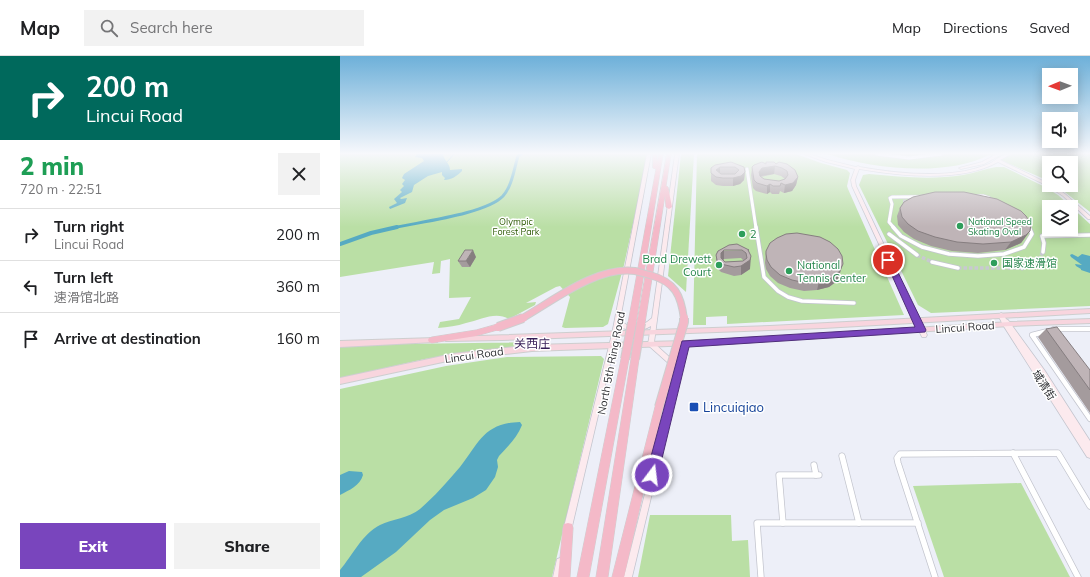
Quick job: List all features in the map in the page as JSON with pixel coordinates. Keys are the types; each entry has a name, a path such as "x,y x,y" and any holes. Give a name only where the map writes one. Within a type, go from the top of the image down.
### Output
{"highway":[{"path":"655,178 655,188"},
{"name":"North 5th Ring Road","path":"583,577 632,322 657,178"},
{"path":"665,180 669,207"},
{"name":"North 5th Ring Road","path":"602,577 635,359 665,180"},
{"path":"432,340 498,328 520,319 586,280 614,272 634,271 657,277 669,284 676,291 682,303 684,322 659,407 640,480 618,577"},
{"path":"564,577 568,528"}],"main road":[{"name":"Lincui Road","path":"340,344 652,333 902,322 1000,314 1090,311"},
{"path":"1015,314 1021,324"},
{"path":"986,316 993,325"},
{"path":"934,320 938,329"},
{"name":"Lincui Road","path":"340,381 452,357 532,348 668,344 906,331 923,332 938,329 1007,324 1090,321"},
{"path":"902,322 906,331"},
{"path":"668,344 664,340 664,337 670,332"},
{"path":"594,347 601,344 603,340 603,336 597,334"}],"street":[{"path":"557,577 618,321 644,178"},
{"path":"673,178 651,344 679,369"},
{"path":"748,178 764,277 775,289 790,298 809,301 854,303"},
{"path":"855,178 854,186 923,332"},
{"path":"1060,192 1090,218"},
{"path":"983,196 993,199 1000,206 1016,214 1025,222 1031,230 1032,236 1025,245 1016,250 988,256 957,255 924,248 910,242 898,233 891,225 888,217 892,204 890,200 892,197 983,196"},
{"path":"889,234 917,255"},
{"path":"1043,252 1044,243 1042,236 1068,238 1090,237"},
{"path":"1022,268 1038,260"},
{"path":"932,262 958,268"},
{"name":"域清街","path":"1000,314 1084,435 1090,447"},
{"path":"618,321 627,328 644,328 654,319"},
{"name":"域清街","path":"1007,324 1090,455"},
{"path":"1090,329 1054,330 1032,335 1090,420"},
{"path":"628,577 685,343"},
{"path":"1013,453 1078,577"},
{"path":"935,577 898,463 897,458 900,454 1058,453 1090,506"},
{"path":"842,456 859,523"},
{"path":"783,523 779,475 818,475 814,465"},
{"path":"761,577 757,523 918,523"}],"green space":[{"name":"Olympic Forest Park","path":"340,178 643,178 624,265 608,324 603,327 562,327 570,297 560,286 526,303 536,302 535,305 509,319 493,316 459,325 438,328 440,322 459,319 471,297 449,298 450,259 441,261 440,273 432,274 434,262 340,277"},
{"path":"678,178 693,178 686,292 668,276"},
{"name":"National Tennis Center","path":"696,178 849,178 847,186 848,189 904,315 727,324 727,316 706,317 706,325 693,325"},
{"name":"国家速滑馆","path":"862,178 1027,178 1042,186 1042,192 1053,192 1064,200 1042,200 1042,236 1078,236 1078,213 1090,224 1090,306 931,313 918,305 859,185"},
{"path":"1078,178 1090,178 1090,212 1078,202 1078,200 1075,200 1065,192 1078,192"},
{"path":"546,342 425,359 340,378 340,346"},
{"path":"601,356 604,359 552,577 340,577 340,389 446,366 507,357"},
{"path":"1021,483 1070,577 944,577 913,486"},
{"path":"650,515 731,515 732,541 748,540 750,577 638,577"}],"water":[{"path":"402,178 424,178 414,185 412,192 400,198 407,198 405,203 390,209 389,207 397,203 394,199 402,192 400,190 404,186 402,184 405,180"},
{"path":"1072,254 1078,257 1082,254 1090,256 1090,273 1081,270 1076,266 1075,264 1082,265 1071,257 1070,255"},
{"path":"520,422 522,425 518,434 497,460 498,467 495,477 486,490 473,498 444,510 430,520 396,552 361,577 340,577 340,570 368,533 380,525 416,512 436,494 460,467 478,442 490,430 508,423"},
{"path":"349,471 362,472 362,479 357,485 340,495 340,475"}],"building":[{"path":"754,178 763,178 779,181 786,178 797,178 793,183 785,185 781,183 780,186 773,186 770,184 767,186 757,183"},
{"name":"National Speed Skating Oval","path":"935,192 964,192 997,199 1021,211 1031,224 1030,231 1026,235 1011,242 983,244 957,242 918,231 908,224 902,217 900,208 904,202 913,197"},
{"path":"797,233 820,237 830,242 838,249 842,256 843,264 839,272 831,278 819,282 806,283 792,280 780,275 771,267 767,260 766,254 770,243 786,234"},
{"path":"737,244 749,250 751,256 750,260 741,266 734,267 721,264 717,260 716,255 718,251 729,245","holes":["724,250 742,250 746,253 747,258 743,261 725,262 721,258 721,253"]},
{"path":"465,250 473,250 466,261 458,261"},
{"path":"1057,327 1090,370 1090,390 1046,329"}],"waterway":[{"path":"393,228 482,208 503,196 512,178"},
{"path":"340,244 371,233 397,227"}],"tunnel":[{"path":"903,201 911,201"},
{"path":"1038,260 1043,252"},
{"path":"917,255 932,262"},
{"path":"958,268 1022,268"}],"place":[{"name":"National Speed Skating Oval","path":"960,226"},
{"name":"2","path":"742,234"},
{"name":"国家速滑馆","path":"994,263"},
{"name":"Brad Drewett Court","path":"719,265"},
{"name":"National Tennis Center","path":"789,271"},
{"name":"Lincuiqiao","path":"694,407"}],"district":[{"name":"关西庄","path":"532,343"}],"route":[{"path":"652,475 685,343 922,330 888,260"}]}
